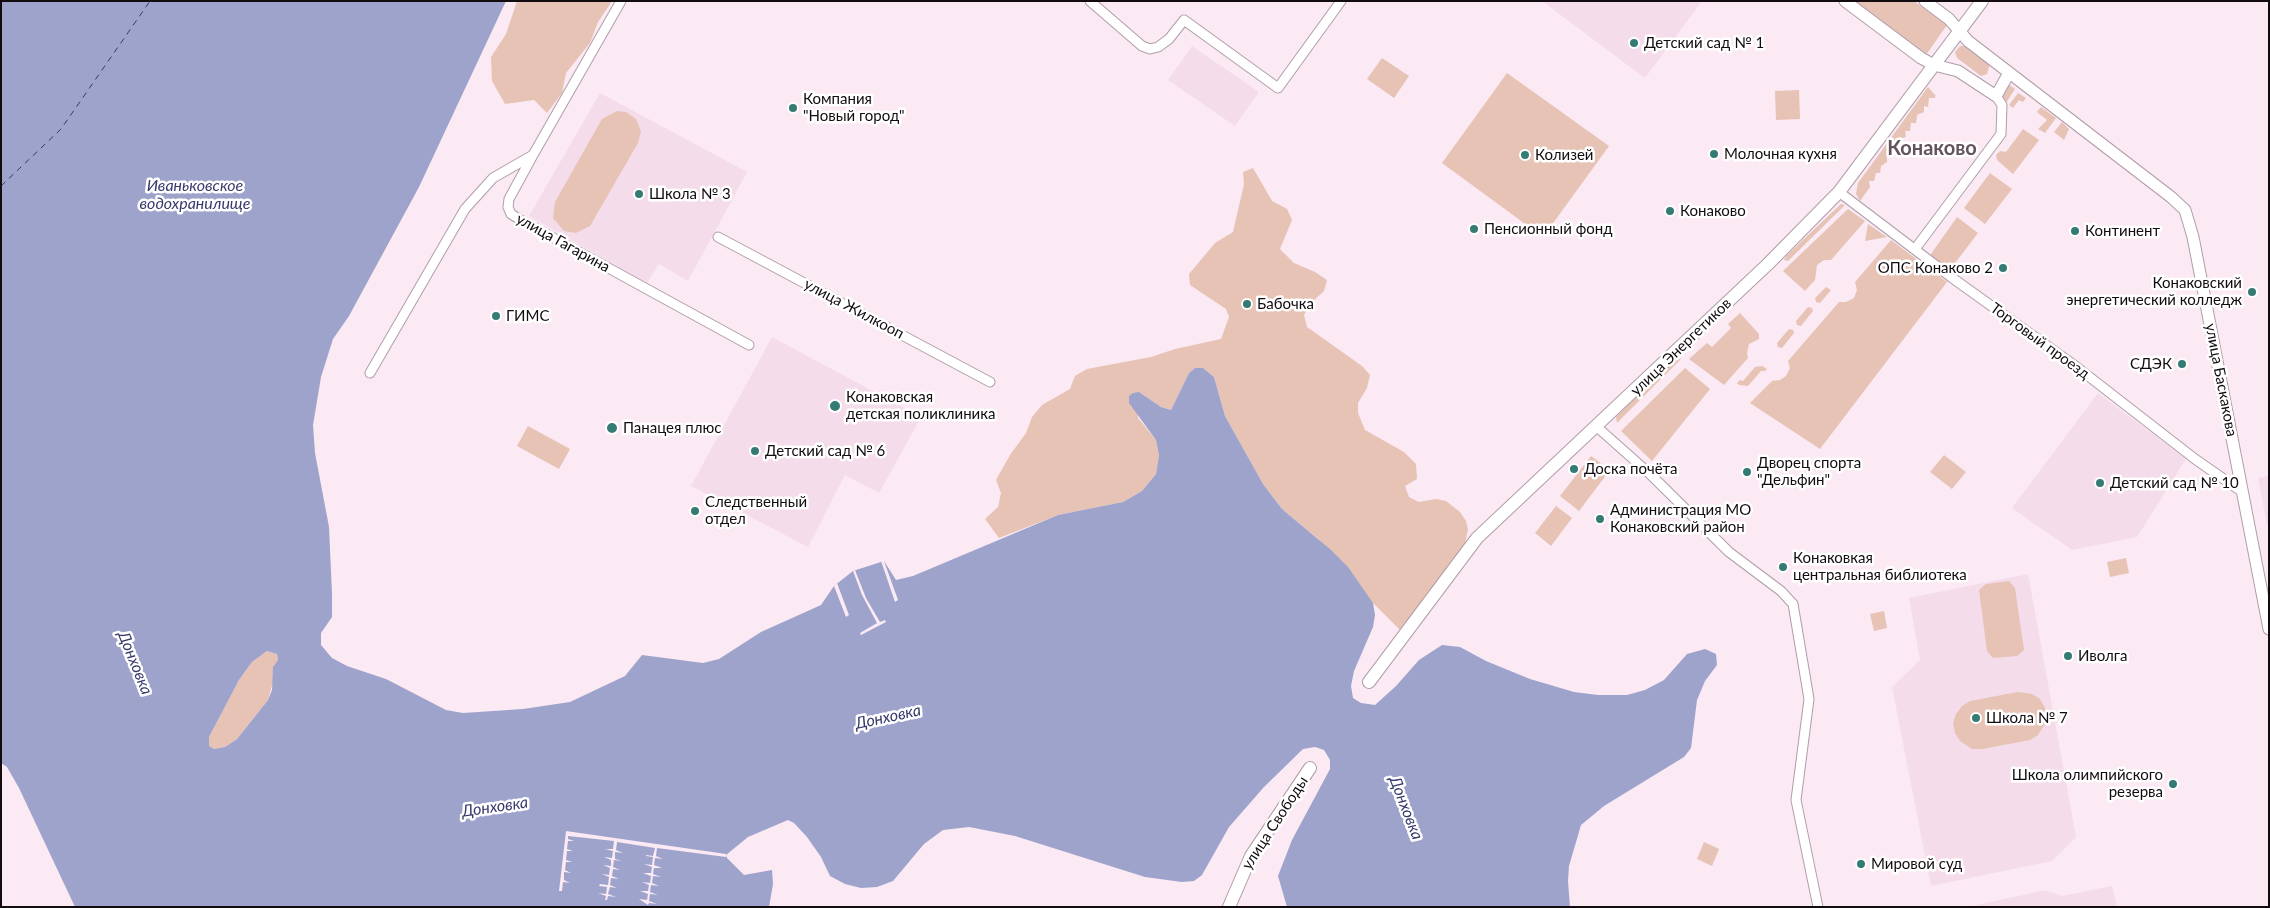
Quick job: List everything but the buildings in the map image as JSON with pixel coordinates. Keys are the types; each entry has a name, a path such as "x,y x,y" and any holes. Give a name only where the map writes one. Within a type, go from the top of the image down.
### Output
{"main road":[{"name":"улица Энергетиков","path":"1369,682 1477,538 1768,264 1839,192 1982,1"},
{"name":"улица Свободы","path":"1229,907 1251,856 1310,768"}],"street":[{"name":"улица Гагарина","path":"622,1 509,199 511,214 749,345"},
{"path":"1090,1 1142,46 1150,49 1158,47 1169,39 1184,20 1278,88 1341,1"},
{"path":"1845,1 1921,58 1934,65 1958,71 1996,96 2002,105 2002,134 1916,249"},
{"name":"улица Баскакова","path":"1924,1 1960,30 1968,41 2171,197 2185,210 2195,246 2269,629"},
{"path":"1996,96 2010,74"},
{"path":"370,373 465,209 493,178 533,155"},
{"name":"Торговый проезд","path":"1839,192 1951,277 2085,373 2195,459 2242,491"},
{"name":"улица Жилкооп","path":"718,237 990,382"},
{"path":"1597,427 1650,474 1729,552 1781,591 1793,604 1809,699 1796,800 1797,813 1818,907"}],"shaded area":[{"path":"517,1 612,1 598,22 590,43 566,73 562,93 547,113 534,100 505,104 492,81 491,57 506,34"},
{"name":"Детский сад № 1","path":"1542,1 1702,1 1645,78"},
{"path":"1854,1 1914,1 1947,25 1926,55"},
{"path":"1192,46 1259,92 1235,126 1168,80"},
{"path":"1960,46 1966,46 1990,64 1987,74 1981,76 1957,58 1955,52"},
{"path":"1382,58 1409,76 1394,98 1367,79"},
{"name":"Колизей","path":"1507,73 1609,146 1543,237 1442,163"},
{"path":"2008,84 2015,89 2004,106 2002,94"},
{"path":"1928,87 1936,96 1929,98 1928,107 1924,106 1924,112 1917,115 1916,123 1911,123 1910,131 1905,131 1906,137 1899,139 1900,145 1893,148 1894,153 1887,156 1887,162 1881,166 1880,173 1876,173 1874,181 1869,181 1870,187 1860,201 1856,194 1858,183"},
{"path":"1799,90 1800,119 1776,120 1775,91"},
{"name":"Школа № 3","path":"600,93 747,172 688,281 659,264 647,283 529,216"},
{"path":"2018,93 2026,98 2023,102 2019,100 2013,108 2009,105"},
{"path":"2041,107 2056,118 2045,133 2038,129 2047,120 2037,112"},
{"path":"617,111 626,112 636,119 641,131 638,143 590,226 576,233 564,231 553,218 555,202 602,119"},
{"path":"2062,122 2069,129 2064,140 2054,132"},
{"path":"2023,129 2039,140 2013,174 1997,160 1996,155 2000,151 2006,152"},
{"path":"1253,168 1272,201 1287,209 1292,220 1280,249 1294,263 1315,272 1327,280 1324,291 1311,303 1304,315 1307,327 1362,366 1370,375 1367,388 1358,403 1358,413 1365,430 1404,452 1416,464 1417,479 1405,486 1409,497 1419,502 1436,499 1446,501 1460,512 1466,521 1468,529 1465,544 1400,630 1373,603 1317,538 1282,509 1263,484 1225,416 1214,377 1203,368 1195,368 1189,373 1171,410 1161,407 1139,392 1138,418 1156,440 1159,455 1156,474 1142,491 1123,502 1058,515 999,538 985,519 998,507 1001,493 996,480 1010,455 1026,433 1032,417 1042,405 1070,389 1075,376 1087,369 1151,357 1175,349 1221,339 1229,317 1226,309 1190,285 1189,274 1215,243 1233,232 1244,184 1243,172"},
{"path":"1990,173 2012,189 1985,224 1964,208"},
{"path":"1841,204 1845,205 1788,261 1784,260 1786,256"},
{"path":"1848,209 1865,221 1831,260 1824,260 1817,265 1815,280 1805,291 1783,271"},
{"path":"1957,217 1978,233 1949,271 1931,254"},
{"path":"1868,224 1887,237 1865,241"},
{"path":"1891,240 1947,282 1820,449 1750,403 1772,381 1780,380 1786,376 1790,368 1788,361 1839,302 1846,302 1854,298 1857,290 1855,282"},
{"path":"1826,287 1831,290 1820,303 1816,302 1815,298"},
{"path":"1808,307 1812,308 1813,311 1801,326 1797,325 1796,321"},
{"path":"1740,313 1759,334 1759,339 1749,344 1748,358 1724,385 1689,359 1707,343 1712,347 1731,328 1728,324"},
{"path":"1789,329 1793,330 1794,333 1782,348 1778,347 1777,343"},
{"path":"772,337 921,417 879,493 845,475 808,547 691,486"},
{"path":"1677,356 1681,359 1617,423 1616,417"},
{"path":"1762,366 1767,369 1761,371 1748,386 1737,383 1740,380 1743,381 1755,367"},
{"path":"1685,368 1710,389 1652,461 1621,431"},
{"name":"Детский сад № 10","path":"2098,393 2186,459 2137,537 2072,550 2012,508"},
{"path":"528,426 570,449 559,469 517,446"},
{"path":"1944,455 1966,472 1952,489 1930,472"},
{"path":"1591,456 1610,470 1579,511 1560,496"},
{"path":"2269,476 2269,534 2258,478"},
{"path":"1556,506 1572,518 1551,546 1535,533"},
{"path":"2126,558 2129,573 2110,577 2107,562"},
{"name":"Школа № 7","path":"2028,574 2076,837 2052,861 1931,886 1892,687 1920,660 1909,598"},
{"path":"2009,581 2015,588 2024,650 2017,656 1993,658 1987,651 1979,590 1986,584"},
{"path":"1884,611 1887,628 1874,631 1870,614"},
{"path":"267,651 277,654 278,660 273,668 273,682 268,700 237,739 225,747 214,749 209,746 209,737 239,680 252,662"},
{"path":"2018,692 2032,694 2040,699 2045,708 2046,722 2038,735 2030,740 1982,749 1972,749 1960,741 1955,733 1953,723 1956,714 1962,706 1970,701"},
{"path":"1704,842 1719,849 1712,866 1697,859"},
{"path":"2112,886 2117,907 1968,907 2045,890 2062,896"}],"water":[{"name":"Иваньковское водохранилище","path":"1,1 506,1 419,187 349,316 333,339 321,377 313,425 315,453 329,527 332,594 332,617 321,633 321,645 332,658 347,666 386,679 446,710 463,713 523,709 570,702 625,676 642,655 703,663 719,659 761,632 821,605 834,586 853,571 884,561 896,580 913,576 1058,515 1123,502 1142,491 1156,474 1159,455 1156,440 1129,403 1129,396 1139,392 1161,407 1171,410 1189,373 1195,368 1203,368 1214,377 1225,416 1263,484 1282,509 1331,550 1348,567 1373,603 1375,615 1373,627 1354,671 1351,686 1353,698 1361,703 1375,705 1396,686 1419,660 1442,645 1460,647 1486,661 1530,679 1574,692 1598,695 1627,695 1645,690 1664,680 1687,654 1705,649 1716,654 1717,665 1705,681 1697,700 1691,748 1684,757 1604,806 1581,825 1569,866 1570,907 1287,907 1278,876 1292,840 1330,769 1330,760 1324,750 1315,747 1303,749 1264,787 1229,827 1202,875 1194,881 1182,882 1145,877 1015,836 969,827 943,830 924,844 893,881 877,887 861,888 845,884 830,876 821,857 807,837 794,823 788,820 748,837 726,855 744,875 772,870 773,884 769,907 75,907 19,788 7,767 1,763","holes":["267,651 277,654 278,660 273,667 272,690 268,700 237,739 225,747 214,749 209,746 209,737 239,680 252,662"]}],"pier":[{"path":"881,561 884,561 898,600 895,602"},
{"path":"855,570 866,598 880,622 885,620 886,622 861,635 860,633 877,623 862,595 853,571"},
{"path":"837,583 849,615 846,617 834,586"},
{"path":"566,831 726,854 726,857 657,848 656,856 663,859 655,858 654,865 662,868 654,868 653,874 661,877 653,876 652,883 659,886 651,885 650,892 658,895 650,894 649,901 657,904 649,903 648,905 639,899 647,900 648,894 640,891 648,891 649,885 642,882 650,883 651,876 643,873 651,873 652,867 644,864 652,865 653,857 646,855 653,856 655,848 617,842 616,850 623,853 615,852 615,859 622,861 614,860 613,867 620,870 613,869 612,876 619,879 611,878 610,885 617,888 610,887 608,894 616,897 608,896 607,900 605,900 606,896 598,893 606,894 607,887 599,886 600,884 608,885 609,877 602,874 609,875 610,868 603,865 611,866 611,860 604,857 612,858 613,851 605,849 613,849 614,841 568,836 568,839 574,841 568,841 567,849 573,851 567,851 566,860 572,862 566,862 565,870 571,873 564,872 564,880 570,883 563,882 562,891 559,891"}],"ferry route":[{"path":"1,186 61,129 150,1"}],"place":[{"name":"Детский сад № 1","path":"1634,43"},
{"name":"Компания \"Новый город\"","path":"793,108"},
{"name":"Молочная кухня","path":"1714,154"},
{"name":"Колизей","path":"1525,155"},
{"name":"Школа № 3","path":"639,194"},
{"name":"Конаково","path":"1670,211"},
{"name":"Пенсионный фонд","path":"1474,229"},
{"name":"Континент","path":"2075,231"},
{"name":"ОПС Конаково 2","path":"2003,268"},
{"name":"Конаковский энергетический колледж","path":"2252,292"},
{"name":"Бабочка","path":"1247,304"},
{"name":"ГИМС","path":"496,316"},
{"name":"СДЭК","path":"2182,364"},
{"name":"Конаковская детская поликлиника","path":"835,406"},
{"name":"Панацея плюс","path":"612,428"},
{"name":"Детский сад № 6","path":"755,451"},
{"name":"Доска почёта","path":"1574,469"},
{"name":"Дворец спорта \"Дельфин\"","path":"1747,472"},
{"name":"Детский сад № 10","path":"2100,483"},
{"name":"Следственный отдел","path":"695,511"},
{"name":"Администрация МО Конаковский район","path":"1600,519"},
{"name":"Конаковкая центральная библиотека","path":"1783,567"},
{"name":"Иволга","path":"2068,656"},
{"name":"Школа № 7","path":"1976,718"},
{"name":"Школа олимпийского резерва","path":"2173,784"},
{"name":"Мировой суд","path":"1861,864"}],"district":[{"name":"Конаково","path":"1932,149"}],"water label":[{"name":"Донховка","path":"135,663"},
{"name":"Донховка","path":"888,717"},
{"name":"Донховка","path":"495,807"},
{"name":"Донховка","path":"1406,808"}]}
